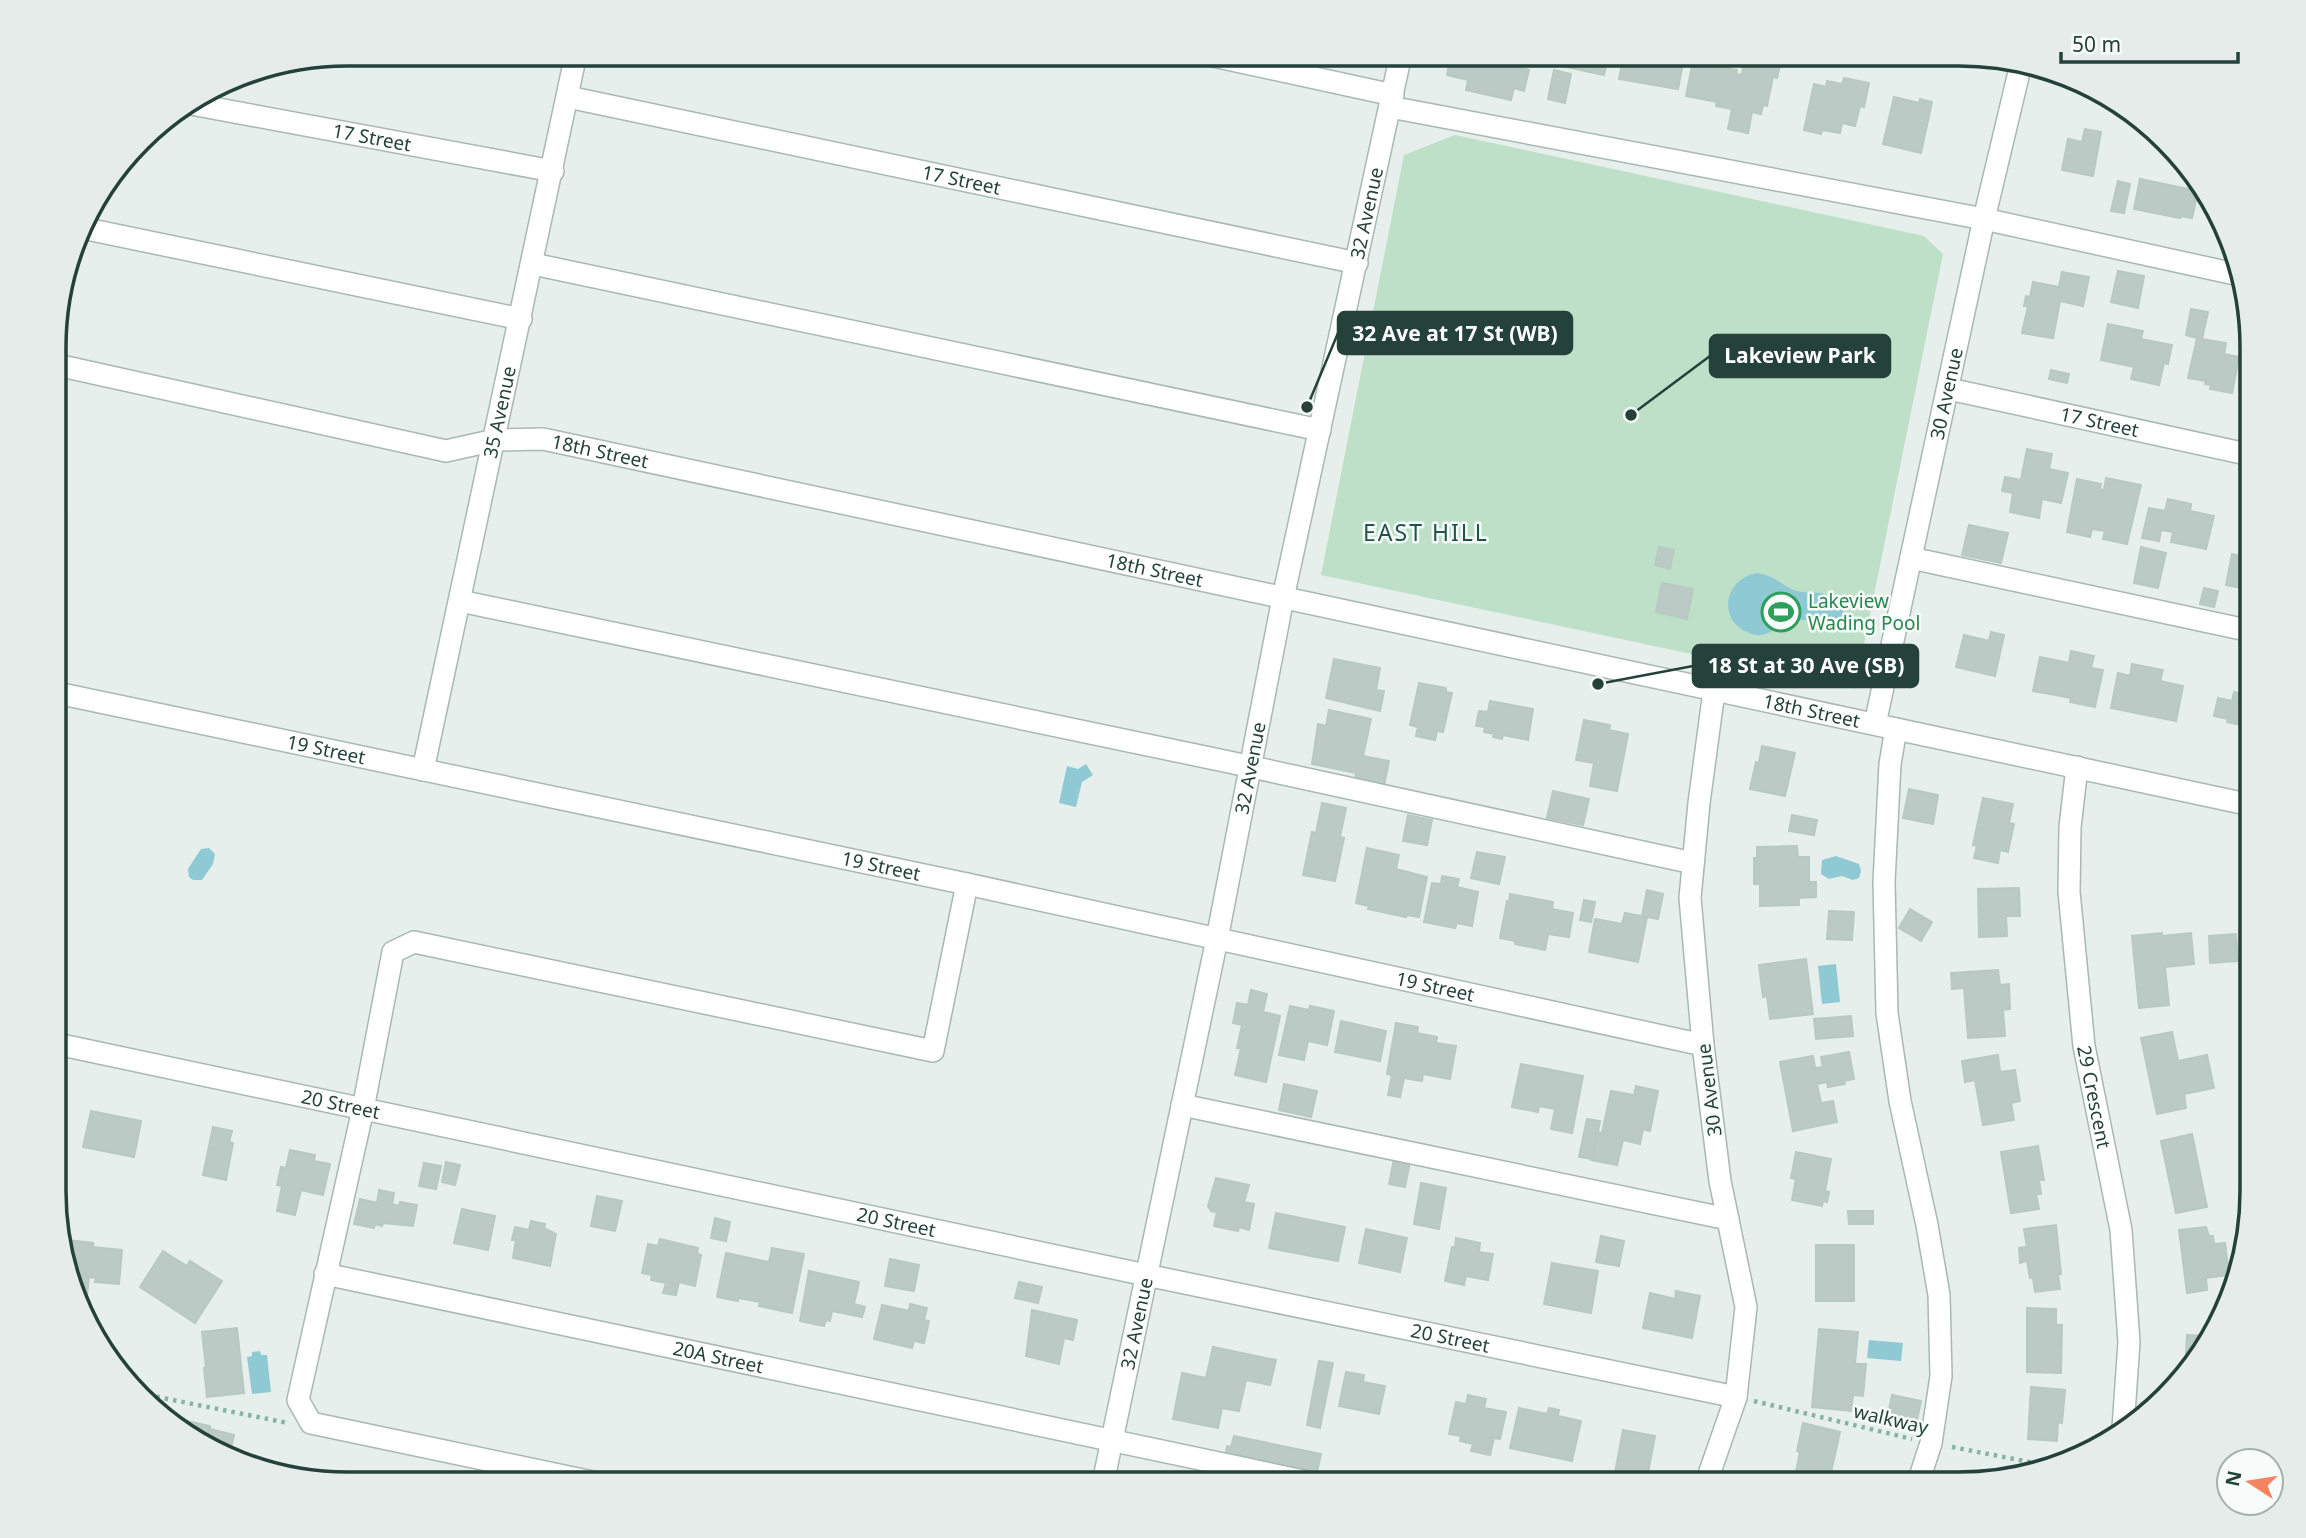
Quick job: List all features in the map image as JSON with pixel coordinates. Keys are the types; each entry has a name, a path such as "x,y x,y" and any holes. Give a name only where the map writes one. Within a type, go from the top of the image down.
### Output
{"street":[{"name":"35 Avenue","path":"423,770 574,66"},
{"path":"1252,66 1391,101 1984,219 2229,273"},
{"name":"32 Avenue","path":"1105,1472 1217,939 1283,598 1398,66"},
{"name":"30 Avenue","path":"1922,1472 1931,1443 1941,1376 1939,1295 1900,1101 1887,1013 1884,883 1890,764 1885,726 1911,558 1984,219 2019,73"},
{"name":"17 Street","path":"568,97 1357,263"},
{"name":"17 Street","path":"203,106 553,171"},
{"path":"92,230 521,318"},
{"path":"533,264 1320,430"},
{"name":"18th Street","path":"66,367 446,451 495,440 543,439 2240,803"},
{"name":"17 Street","path":"1949,389 2240,453"},
{"path":"1911,558 2240,629"},
{"path":"460,601 1693,863"},
{"name":"30 Avenue","path":"1710,1472 1736,1397 1746,1307 1720,1181 1703,1045 1690,898 1714,691"},
{"name":"19 Street","path":"66,695 967,884 1703,1045"},
{"name":"29 Crescent","path":"2077,767 2070,827 2069,892 2084,1046 2121,1230 2129,1342 2124,1418"},
{"path":"545,1472 310,1422 298,1400 363,1109 393,952 414,942 933,1051 967,884"},
{"name":"20 Street","path":"66,1046 1736,1397"},
{"path":"1182,1105 1728,1219"},
{"name":"20A Street","path":"326,1274 1260,1472"}],"path":[{"path":"157,1397 286,1423 310,1422"},
{"name":"walkway","path":"1736,1397 1931,1443 2030,1462"}],"green space":[{"path":"1455,135 1924,236 1943,254 1855,689 1321,575 1404,155"}],"water":[{"path":"1757,573 1769,576 1797,591 1832,597 1841,605 1843,615 1835,625 1792,620 1762,635 1741,629 1733,621 1728,602 1737,584 1745,577"},
{"path":"1086,764 1093,775 1082,782 1076,807 1059,803 1067,766 1078,769"},
{"path":"209,848 215,854 213,864 202,880 193,880 189,877 188,869 201,849"},
{"path":"1836,856 1859,864 1859,878 1853,880 1842,876 1829,879 1821,874 1822,860"},
{"path":"1836,964 1840,1002 1822,1004 1818,966"},
{"path":"1869,1340 1903,1343 1901,1361 1867,1358"},
{"path":"260,1351 261,1355 267,1355 271,1392 252,1394 247,1357 252,1356 252,1352"}],"building":[{"path":"1449,66 1519,66 1529,70 1524,91 1514,88 1511,100 1466,90 1468,80 1447,75"},
{"path":"1562,66 1606,66 1604,75"},
{"path":"1622,66 1682,66 1678,89 1619,79"},
{"path":"1692,66 1717,66 1737,70 1736,74 1742,75 1743,66 1780,66 1777,78 1773,77 1767,106 1763,105 1761,114 1752,112 1748,133 1728,129 1732,109 1716,106 1717,102 1686,96"},
{"path":"1554,70 1571,74 1565,103 1548,99"},
{"path":"1844,78 1869,83 1864,107 1860,106 1855,126 1842,123 1840,133 1822,130 1821,134 1804,130 1814,84 1826,87 1827,81 1842,84"},
{"path":"1894,97 1919,103 1920,99 1932,102 1921,153 1883,144"},
{"path":"2085,129 2101,132 2093,176 2062,170 2068,139 2082,142"},
{"path":"2140,179 2191,190 2196,198 2192,218 2134,209"},
{"path":"2118,181 2130,184 2124,213 2111,211"},
{"path":"2118,271 2144,276 2138,308 2111,302"},
{"path":"2062,272 2089,277 2083,306 2060,301 2053,338 2022,333 2028,306 2024,306 2026,296 2030,297 2033,282 2059,287"},
{"path":"2191,309 2208,312 2202,339 2226,343 2224,354 2239,357 2232,393 2210,389 2211,385 2205,384 2206,381 2188,378 2197,338 2186,335"},
{"path":"2108,324 2143,331 2141,339 2172,345 2159,385 2131,379 2134,367 2101,360"},
{"path":"2051,370 2069,374 2067,383 2049,379"},
{"path":"2027,449 2052,454 2049,469 2068,473 2061,503 2042,499 2039,518 2010,512 2013,493 2002,491 2005,477 2021,480"},
{"path":"2106,478 2141,485 2127,544 2103,539 2105,531 2092,529 2090,537 2067,532 2077,479 2101,484 2100,489 2104,490"},
{"path":"2168,499 2191,504 2190,511 2214,516 2206,549 2171,542 2173,532 2161,530 2159,541 2142,538 2149,508 2165,511"},
{"path":"1969,525 2008,533 2001,563 1962,555"},
{"path":"1659,547 1674,550 1670,569 1655,565"},
{"path":"2141,547 2166,553 2158,588 2134,583"},
{"path":"2232,554 2240,556 2240,588 2226,585"},
{"path":"1662,583 1693,589 1687,619 1656,612"},
{"path":"2204,588 2218,591 2214,607 2200,604"},
{"path":"1991,632 2004,635 1995,676 1956,667 1964,635 1989,641"},
{"path":"2071,651 2094,656 2091,668 2103,670 2095,707 2070,702 2071,698 2033,691 2040,657 2069,663"},
{"path":"1334,659 1380,668 1376,690 1384,691 1380,711 1326,698"},
{"path":"2132,664 2163,670 2160,681 2183,686 2176,721 2111,708 2118,673 2130,676"},
{"path":"1419,683 1446,688 1446,692 1452,693 1443,732 1437,731 1435,740 1416,736 1418,727 1410,725"},
{"path":"2234,692 2240,693 2240,725 2214,716 2218,698 2232,701"},
{"path":"1490,701 1533,709 1528,740 1503,735 1502,739 1493,737 1494,734 1484,732 1485,727 1476,726 1479,711 1488,712"},
{"path":"1329,710 1371,719 1363,756 1389,761 1384,786 1355,780 1356,773 1312,764 1318,724 1326,726"},
{"path":"1584,720 1610,725 1609,730 1628,734 1617,791 1590,786 1594,763 1576,760"},
{"path":"1762,746 1795,753 1785,796 1750,789"},
{"path":"1909,789 1938,795 1933,824 1903,818"},
{"path":"1553,791 1589,799 1583,825 1547,818"},
{"path":"1983,798 2013,804 2009,823 2014,824 2008,852 2000,850 1998,863 1974,858 1977,846 1973,845"},
{"path":"1322,803 1346,808 1340,837 1344,838 1335,881 1303,875 1312,832 1316,833"},
{"path":"1408,815 1432,820 1427,845 1403,841"},
{"path":"1792,815 1817,820 1814,835 1789,831"},
{"path":"1797,846 1798,857 1809,857 1809,882 1816,882 1816,897 1799,898 1799,905 1760,906 1760,884 1754,884 1754,858 1757,858 1757,847"},
{"path":"1367,848 1399,855 1396,869 1427,877 1419,917 1368,909 1369,906 1356,903"},
{"path":"1477,852 1505,857 1499,884 1471,878"},
{"path":"1442,876 1459,879 1457,887 1478,892 1472,926 1457,923 1455,928 1424,922 1432,883 1441,884"},
{"path":"2019,888 2020,916 2006,916 2007,936 1979,937 1978,889"},
{"path":"1647,890 1663,894 1658,919 1642,916"},
{"path":"1510,894 1553,902 1552,909 1573,913 1569,937 1548,934 1545,950 1500,938"},
{"path":"1584,900 1595,902 1591,922 1580,920"},
{"path":"1910,909 1932,922 1921,941 1899,928"},
{"path":"1829,911 1854,912 1852,940 1827,939"},
{"path":"1625,913 1647,917 1638,962 1589,952 1595,919 1622,924"},
{"path":"2162,933 2162,936 2191,933 2194,964 2165,967 2169,1005 2139,1008 2132,936"},
{"path":"2236,934 2238,961 2210,963 2209,936"},
{"path":"1806,959 1813,1014 1770,1019 1767,996 1763,997 1759,965"},
{"path":"1998,970 2000,985 2009,984 2010,1009 2003,1010 2005,1036 1968,1038 1964,988 1952,989 1951,973"},
{"path":"1251,990 1267,994 1263,1012 1280,1016 1266,1082 1235,1075 1241,1048 1237,1048 1242,1025 1233,1023 1237,1003 1248,1005"},
{"path":"1290,1006 1309,1010 1310,1006 1334,1011 1327,1045 1308,1041 1304,1060 1279,1055"},
{"path":"1851,1016 1853,1036 1816,1039 1814,1019"},
{"path":"1341,1021 1386,1031 1380,1061 1335,1052"},
{"path":"1396,1023 1418,1027 1417,1033 1437,1037 1436,1043 1456,1046 1450,1079 1423,1074 1422,1081 1404,1078 1400,1097 1388,1095 1392,1075 1387,1074"},
{"path":"2172,1032 2178,1061 2207,1055 2214,1088 2184,1094 2186,1108 2157,1114 2141,1038"},
{"path":"1849,1052 1854,1079 1844,1081 1845,1084 1828,1087 1827,1082 1817,1084 1821,1103 1833,1101 1837,1122 1793,1131 1780,1062 1813,1056 1815,1068 1823,1067 1821,1057"},
{"path":"1998,1055 2000,1072 2015,1070 2020,1101 2011,1103 2014,1120 1983,1125 1975,1080 1965,1082 1962,1061"},
{"path":"1521,1064 1583,1076 1572,1133 1551,1129 1555,1109 1539,1106 1538,1112 1512,1107"},
{"path":"1284,1084 1317,1091 1311,1117 1279,1110"},
{"path":"1636,1086 1658,1091 1650,1131 1643,1129 1640,1144 1623,1140 1617,1165 1591,1160 1597,1132 1602,1133 1611,1091 1634,1095"},
{"path":"91,1111 141,1121 134,1157 83,1147"},
{"path":"1587,1119 1600,1121 1593,1159 1579,1157"},
{"path":"213,1127 232,1131 229,1142 233,1143 226,1180 203,1175"},
{"path":"2192,1134 2207,1207 2176,1213 2161,1141"},
{"path":"2038,1146 2044,1180 2039,1180 2041,1194 2036,1194 2039,1209 2011,1213 2001,1152"},
{"path":"290,1150 315,1155 314,1161 330,1164 323,1195 301,1190 295,1215 277,1211 282,1186 277,1185 281,1167 286,1168"},
{"path":"1796,1152 1831,1159 1825,1191 1829,1192 1827,1202 1823,1201 1822,1206 1792,1200 1796,1179 1791,1178"},
{"path":"1394,1159 1410,1162 1405,1187 1389,1184"},
{"path":"446,1162 460,1165 455,1185 442,1182"},
{"path":"424,1163 441,1166 436,1189 419,1186"},
{"path":"1216,1178 1249,1185 1244,1202 1254,1204 1249,1230 1239,1227 1238,1231 1214,1226 1217,1212 1211,1211 1208,1206"},
{"path":"1421,1183 1446,1188 1439,1229 1414,1224"},
{"path":"379,1190 394,1193 392,1204 399,1206 400,1202 417,1205 413,1226 383,1223 382,1226 375,1224 374,1228 354,1224 360,1199 377,1203"},
{"path":"597,1196 622,1201 615,1231 591,1226"},
{"path":"462,1209 495,1216 488,1250 454,1243"},
{"path":"1848,1211 1873,1211 1873,1224 1849,1224"},
{"path":"1276,1213 1345,1227 1338,1261 1269,1248"},
{"path":"715,1218 730,1222 726,1241 711,1238"},
{"path":"531,1221 545,1224 544,1228 556,1234 550,1266 513,1258 516,1240 512,1240 515,1227 529,1230"},
{"path":"2056,1225 2060,1289 2035,1292 2027,1261 2020,1263 2019,1248 2027,1247 2024,1229"},
{"path":"2206,1227 2209,1236 2213,1236 2214,1244 2225,1243 2227,1275 2206,1278 2207,1290 2187,1293 2179,1230"},
{"path":"1366,1229 1407,1238 1400,1272 1359,1263"},
{"path":"1601,1236 1624,1241 1619,1266 1596,1262"},
{"path":"1456,1238 1480,1243 1479,1252 1493,1254 1488,1280 1466,1276 1464,1285 1445,1281"},
{"path":"660,1239 698,1248 697,1254 701,1255 695,1286 679,1282 676,1295 663,1293 666,1283 651,1280 652,1275 642,1273 648,1244 658,1246"},
{"path":"71,1240 93,1243 93,1247 122,1250 119,1284 95,1282 96,1278 89,1277 87,1295"},
{"path":"1816,1245 1854,1245 1854,1301 1816,1301"},
{"path":"772,1248 804,1254 792,1313 759,1306 760,1302 717,1297 726,1253 769,1262"},
{"path":"163,1251 187,1266 190,1261 222,1281 195,1323 140,1287"},
{"path":"890,1259 919,1265 914,1291 885,1286"},
{"path":"1552,1263 1598,1271 1591,1313 1544,1304"},
{"path":"809,1271 859,1282 854,1304 865,1307 862,1317 832,1311 830,1321 826,1320 824,1326 800,1321"},
{"path":"1019,1282 1042,1287 1038,1303 1015,1298"},
{"path":"1676,1291 1700,1296 1692,1338 1643,1328 1650,1293 1675,1299"},
{"path":"910,1304 927,1308 924,1320 929,1321 924,1343 914,1341 912,1348 874,1339 882,1305 909,1311"},
{"path":"2027,1308 2056,1309 2056,1325 2062,1325 2061,1373 2027,1372"},
{"path":"1032,1310 1077,1320 1073,1340 1064,1338 1059,1364 1026,1356"},
{"path":"237,1328 244,1393 207,1397 202,1332"},
{"path":"1819,1329 1858,1332 1855,1364 1866,1364 1863,1396 1853,1395 1851,1411 1812,1407"},
{"path":"2187,1335 2199,1336 2192,1347 2186,1355"},
{"path":"1213,1347 1276,1360 1270,1385 1246,1380 1239,1411 1222,1408 1218,1428 1173,1419 1182,1373 1206,1378"},
{"path":"1319,1361 1333,1363 1320,1428 1307,1425"},
{"path":"1346,1372 1364,1375 1363,1382 1385,1386 1379,1414 1339,1406"},
{"path":"2031,1387 2065,1390 2062,1423 2058,1422 2057,1441 2028,1439"},
{"path":"1468,1395 1486,1399 1484,1408 1506,1412 1500,1439 1494,1438 1490,1455 1471,1451 1473,1444 1460,1441 1461,1436 1449,1434 1456,1402 1466,1404"},
{"path":"1892,1395 1921,1401 1915,1430 1886,1424"},
{"path":"1519,1408 1547,1414 1549,1408 1559,1410 1558,1416 1581,1421 1572,1461 1510,1448"},
{"path":"187,1421 210,1426 210,1429 234,1435 231,1446"},
{"path":"1803,1423 1840,1432 1831,1472 1796,1472 1800,1452 1797,1451"},
{"path":"1623,1430 1655,1436 1648,1472 1615,1472"},
{"path":"1234,1436 1321,1454 1317,1472 1297,1472 1225,1457 1227,1446 1231,1447"}],"place":[{"name":"32 Ave at 17 St (WB)","path":"1307,407"},
{"name":"Lakeview Park","path":"1631,415"},
{"name":"Lakeview Wading Pool","path":"1781,612"},
{"name":"18 St at 30 Ave (SB)","path":"1598,684"}],"district":[{"name":"EAST HILL","path":"1426,533"}]}
